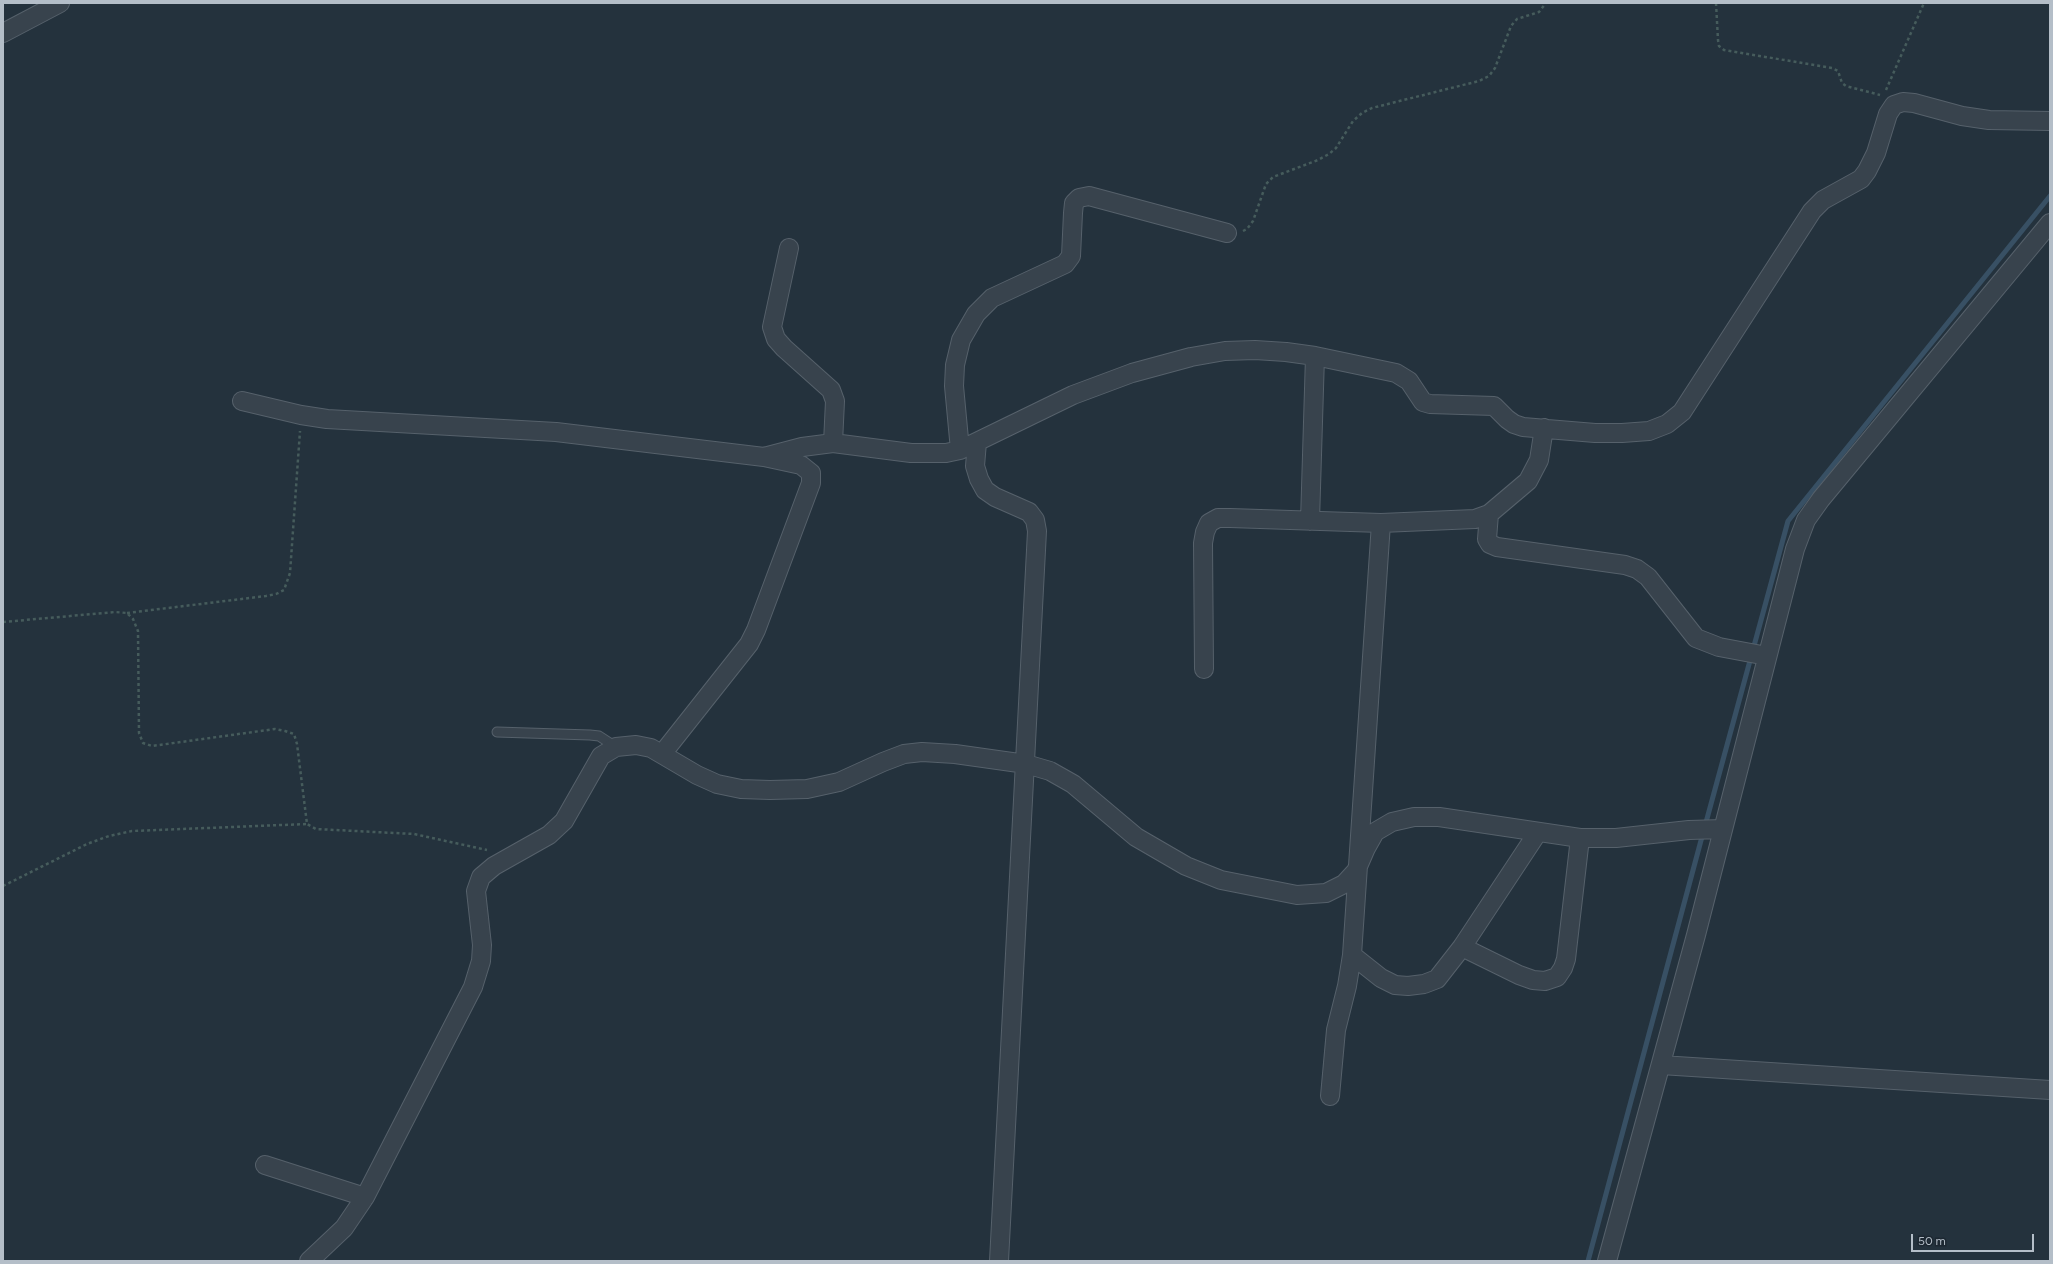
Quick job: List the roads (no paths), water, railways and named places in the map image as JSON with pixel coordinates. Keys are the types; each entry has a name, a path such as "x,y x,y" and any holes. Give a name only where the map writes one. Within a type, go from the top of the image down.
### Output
{"street":[{"path":"3,33 60,3"},
{"path":"764,457 802,447 833,444 911,453 946,453 960,450 1073,395 1160,364 1225,351 1255,350 1315,356 1404,376 1413,386 1423,402 1430,404 1494,406 1514,424 1595,433 1649,431 1667,424 1682,412 1812,211 1823,200 1861,179 1876,153 1888,114 1894,105 1903,102 1914,102 1962,116 1989,120 2050,121"},
{"path":"960,450 954,386 955,365 961,340 976,314 992,298 1065,264 1071,256 1074,203 1079,198 1090,196 1227,233"},
{"path":"1607,1261 1661,1065 1757,654 1806,520 1820,499 2050,223"},
{"path":"789,248 772,327 776,339 784,348 832,390 835,401 833,444"},
{"path":"1310,521 1315,356"},
{"path":"242,401 301,415 340,420 556,432 764,457 801,465 811,474 811,483 768,603 749,644 662,754"},
{"path":"1204,669 1203,543 1208,522 1218,518 1381,523 1462,521 1475,519 1489,514 1528,481 1539,460 1544,428"},
{"path":"977,442 975,466 978,479 985,490 995,497 1029,512 1036,520 1037,531 1026,764 1019,861 1013,1017 999,1261"},
{"path":"1489,514 1487,539 1490,544 1498,547 1614,563 1637,569 1648,577 1696,638 1719,647 1757,654"},
{"path":"1330,1096 1336,1030 1347,986 1352,955 1356,870 1381,523"},
{"path":"309,1261 344,1228 365,1197 476,981 481,961 482,945 476,891 481,877 494,866 548,835 564,821 601,756 616,747 636,745 650,748 697,775 717,784 741,789 807,789 839,782 904,754 922,752 954,754 1026,764 1050,771 1073,784 1136,837 1186,866 1221,880 1297,895 1326,893 1344,884 1356,870 1375,832 1392,822 1414,817 1439,817 1580,838 1616,838 1689,830 1717,830"},
{"path":"1352,955 1381,978 1396,985 1408,986 1424,984 1437,979 1462,947 1538,832"},
{"path":"1462,947 1519,975 1533,980 1546,981 1557,977 1563,968 1566,959 1580,838"},
{"path":"1661,1065 2050,1090"},
{"path":"265,1165 365,1197"}],"lane":[{"path":"497,732 598,736 616,747"}],"waterway":[{"path":"1705,826 1788,521 2050,196"},
{"path":"1588,1261 1703,833"}]}
